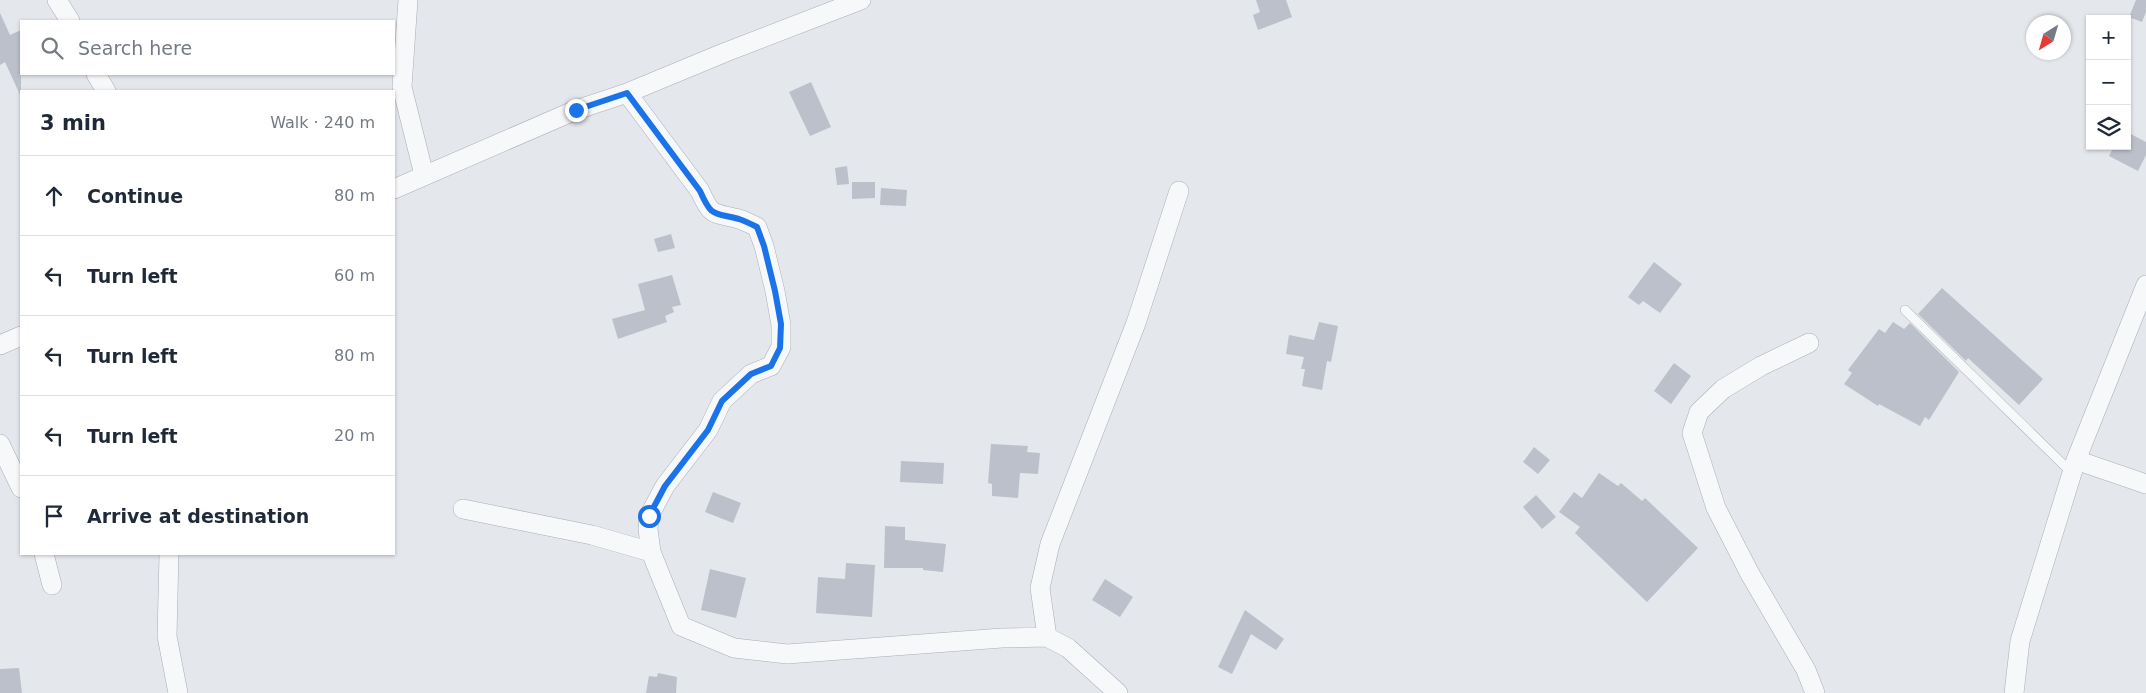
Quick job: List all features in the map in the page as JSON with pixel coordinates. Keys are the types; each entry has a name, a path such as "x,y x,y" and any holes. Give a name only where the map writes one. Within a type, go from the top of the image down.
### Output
{"street":[{"path":"57,0 69,20"},
{"path":"408,0 402,87 424,176"},
{"path":"395,189 576,110 627,93 726,52 861,0"},
{"path":"97,75 105,90"},
{"path":"627,93 700,191 707,206 718,216 740,219 757,227 766,255 781,324 780,348 771,366 751,374 722,401 708,430 665,486 649,516 648,529 651,552 681,626 734,648 787,654 1002,638 1047,637 1068,648 1118,693"},
{"path":"1047,637 1040,588 1050,544 1136,324 1179,191"},
{"path":"2014,693 2020,641 2074,466 2146,285"},
{"path":"0,346 20,336"},
{"path":"1809,343 1761,366 1722,389 1700,412 1692,433 1716,508 1750,574 1806,670 1815,693"},
{"path":"0,444 20,486"},
{"path":"2074,466 2146,484"},
{"path":"463,509 592,535 651,552"},
{"path":"44,555 52,584"},
{"path":"169,555 167,636 178,693"}],"lane":[{"path":"1905,310 2074,466"}],"building":[{"path":"1256,0 1286,0 1292,17 1258,30 1253,15 1260,12"},
{"path":"2136,0 2146,0 2146,12 2142,22 2131,18 2130,15"},
{"path":"0,13 10,35 20,30 20,95 5,62 0,65"},
{"path":"811,82 831,127 810,136 789,92"},
{"path":"2131,134 2146,142 2146,155 2138,171 2109,156 2112,150 2131,150"},
{"path":"847,166 849,184 837,185 835,168"},
{"path":"852,182 875,182 875,198 852,199"},
{"path":"881,188 907,190 906,206 880,205"},
{"path":"671,234 675,248 658,252 654,239"},
{"path":"1654,262 1682,284 1660,313 1643,301 1639,305 1628,297"},
{"path":"672,275 681,305 672,307 674,312 665,316 667,322 618,339 612,319 645,310 638,284"},
{"path":"1942,288 2043,379 2019,405 1968,358 1966,361 1918,314"},
{"path":"1319,322 1338,326 1331,362 1327,361 1322,390 1302,386 1305,369 1301,369 1304,357 1286,354 1289,335 1314,340"},
{"path":"1893,322 1904,329 1910,323 1959,372 1929,420 1925,417 1920,426 1879,404 1878,406 1844,384 1852,373 1848,370 1879,329 1885,333"},
{"path":"1674,363 1691,376 1671,404 1654,391"},
{"path":"991,444 1028,446 1027,452 1040,453 1038,474 1020,473 1018,498 992,496 992,484 988,483"},
{"path":"1534,447 1550,460 1538,474 1523,462"},
{"path":"901,461 944,463 943,484 900,482"},
{"path":"1599,473 1618,486 1621,483 1642,501 1645,498 1698,548 1647,602 1575,533 1580,527 1559,512 1574,492 1582,498"},
{"path":"713,492 741,503 733,523 705,512"},
{"path":"1536,495 1556,517 1542,529 1523,507"},
{"path":"885,526 905,527 905,540 946,544 943,572 923,570 923,568 884,568"},
{"path":"846,563 875,565 872,617 816,613 818,577 845,579"},
{"path":"710,569 746,578 736,618 701,610"},
{"path":"1105,579 1133,597 1120,617 1092,600"},
{"path":"1245,610 1284,639 1276,650 1251,634 1232,674 1218,667"},
{"path":"19,668 22,693 0,693 0,669"},
{"path":"658,673 677,677 676,693 646,693 649,676 657,677"}],"route":[{"path":"576,110 627,93 700,191 707,206 718,216 740,219 757,227 764,246 781,324 780,348 771,366 751,374 722,401 708,430 665,486 649,516"}]}
